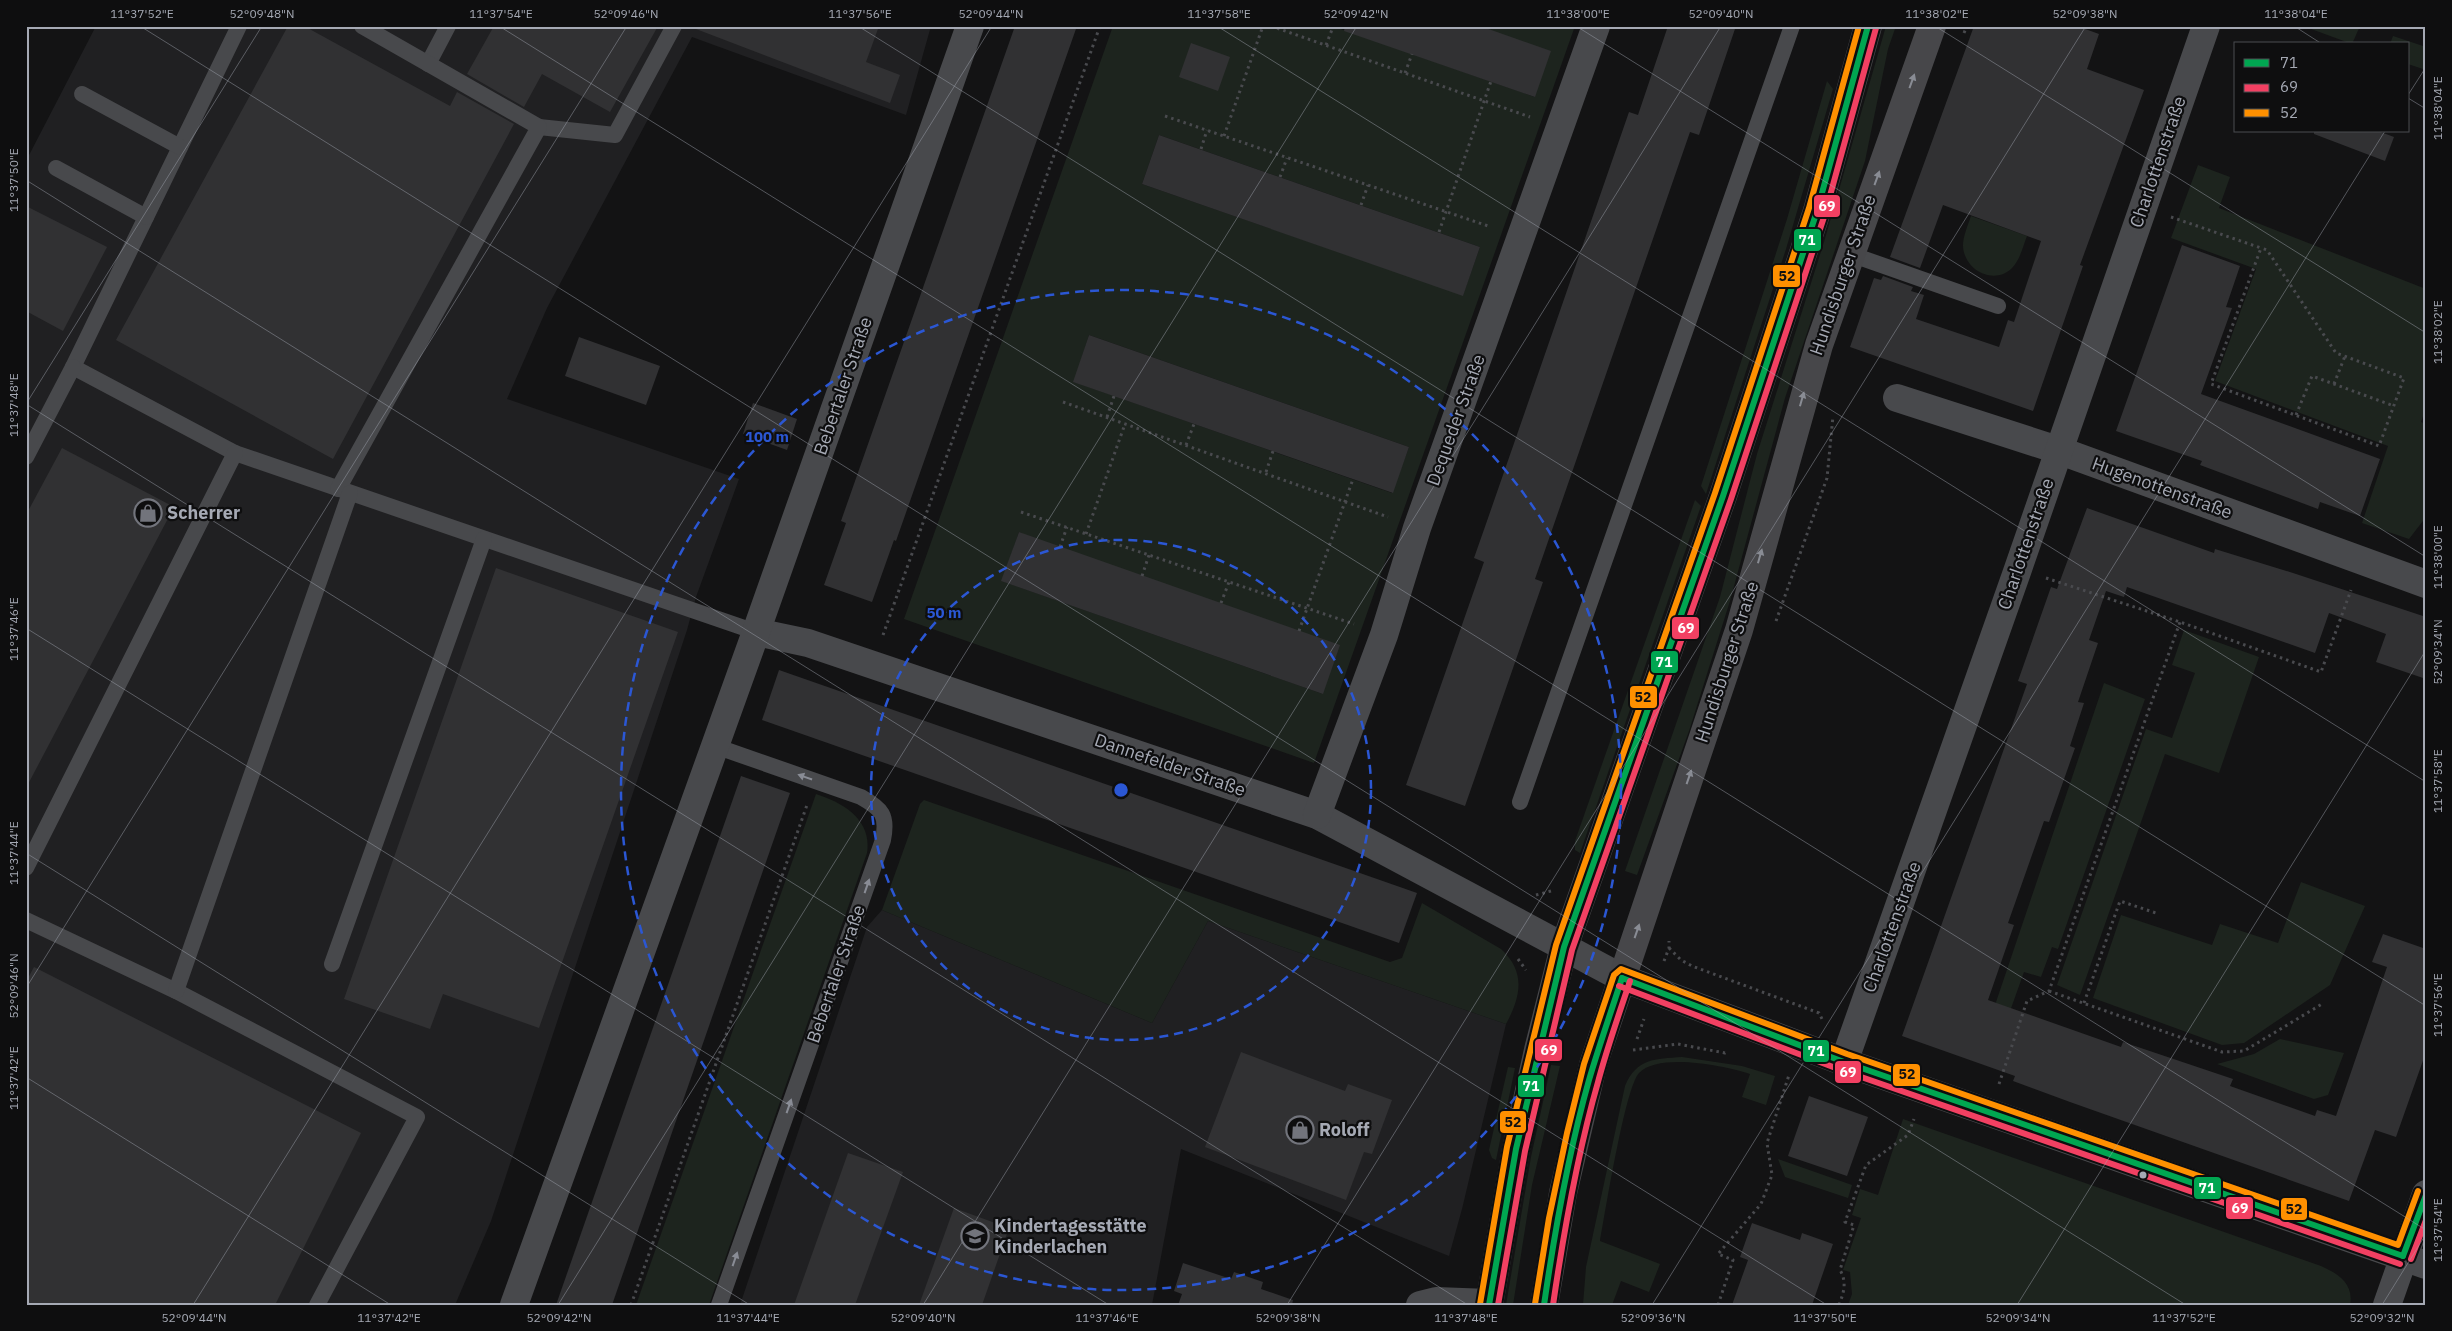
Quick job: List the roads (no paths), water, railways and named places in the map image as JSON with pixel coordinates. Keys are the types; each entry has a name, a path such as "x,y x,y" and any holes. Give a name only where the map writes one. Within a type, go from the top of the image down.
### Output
{"main road":[{"path":"1489,1304 1516,1149 1540,1041 1564,947 1754,401 1817,211 1868,26"},
{"name":"Hundisburger Straße","path":"1544,1305 1574,1138 1593,1065 1739,630 1806,386 1850,254 1932,26"}],"street":[{"name":"Bebertaler Straße","path":"514,1305 756,632 970,26"},
{"name":"Dequeder Straße","path":"1317,815 1384,635 1417,528 1596,26"},
{"name":"Charlottenstraße","path":"1844,1062 2018,569 2206,26"},
{"name":"Hugenottenstraße","path":"1897,398 2058,450 2426,584"},
{"name":"Dannefelder Straße","path":"756,632 808,643 1317,815 1622,978 1844,1062 2414,1260"},
{"path":"2387,1305 2414,1260 2426,1194"},
{"path":"1420,1305 1436,1301 1489,1304"}],"lane":[{"path":"26,457 73,367 239,26"},
{"path":"362,26 539,127 615,135 674,26"},
{"path":"428,64 448,26"},
{"path":"1520,802 1792,26"},
{"path":"82,94 180,147"},
{"path":"176,991 344,491 539,127"},
{"path":"56,168 146,216"},
{"path":"1850,254 1998,306"},
{"path":"73,367 235,453 756,632"},
{"path":"26,868 235,453"},
{"path":"332,964 484,539"},
{"name":"Bebertaler Straße","path":"715,746 851,793 874,805 883,814 885,829 719,1305"},
{"path":"26,920 176,991 417,1117 317,1305"}],"place":[{"name":"Scherrer","path":"148,513"},
{"name":"Roloff","path":"1300,1130"},
{"name":"Kindertagesstätte Kinderlachen","path":"975,1236"}]}
